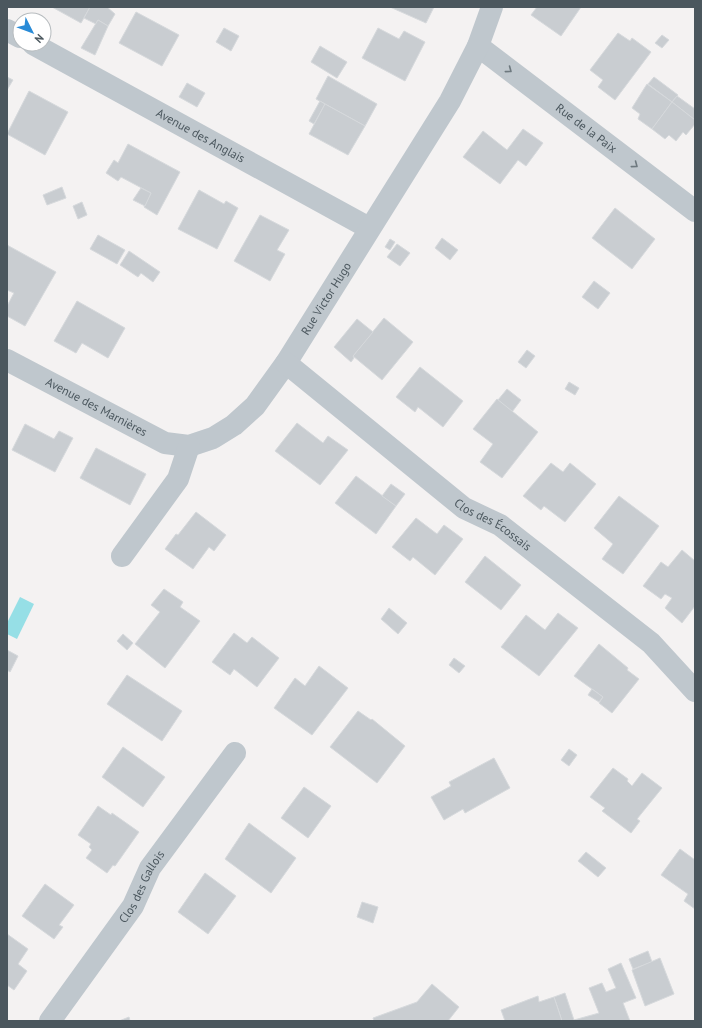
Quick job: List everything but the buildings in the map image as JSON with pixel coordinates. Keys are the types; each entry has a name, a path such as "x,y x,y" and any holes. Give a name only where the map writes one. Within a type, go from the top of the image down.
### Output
{"street":[{"name":"Rue Victor Hugo","path":"189,446 213,438 234,425 255,406 286,363 369,228 450,101 478,46 492,7"},
{"name":"Rue de la Paix","path":"478,46 695,211"},
{"name":"Avenue des Anglais","path":"47,52 369,228"},
{"name":"Avenue des Marnières","path":"7,360 165,443 189,446"},
{"name":"Clos des Écossais","path":"286,363 464,508 500,525 650,643 695,691"},
{"path":"122,556 178,479 189,446"},
{"name":"Clos des Gallois","path":"50,1021 133,906 150,868 235,753"}],"water":[{"path":"20,597 34,604 17,639 7,634 7,623"}]}
